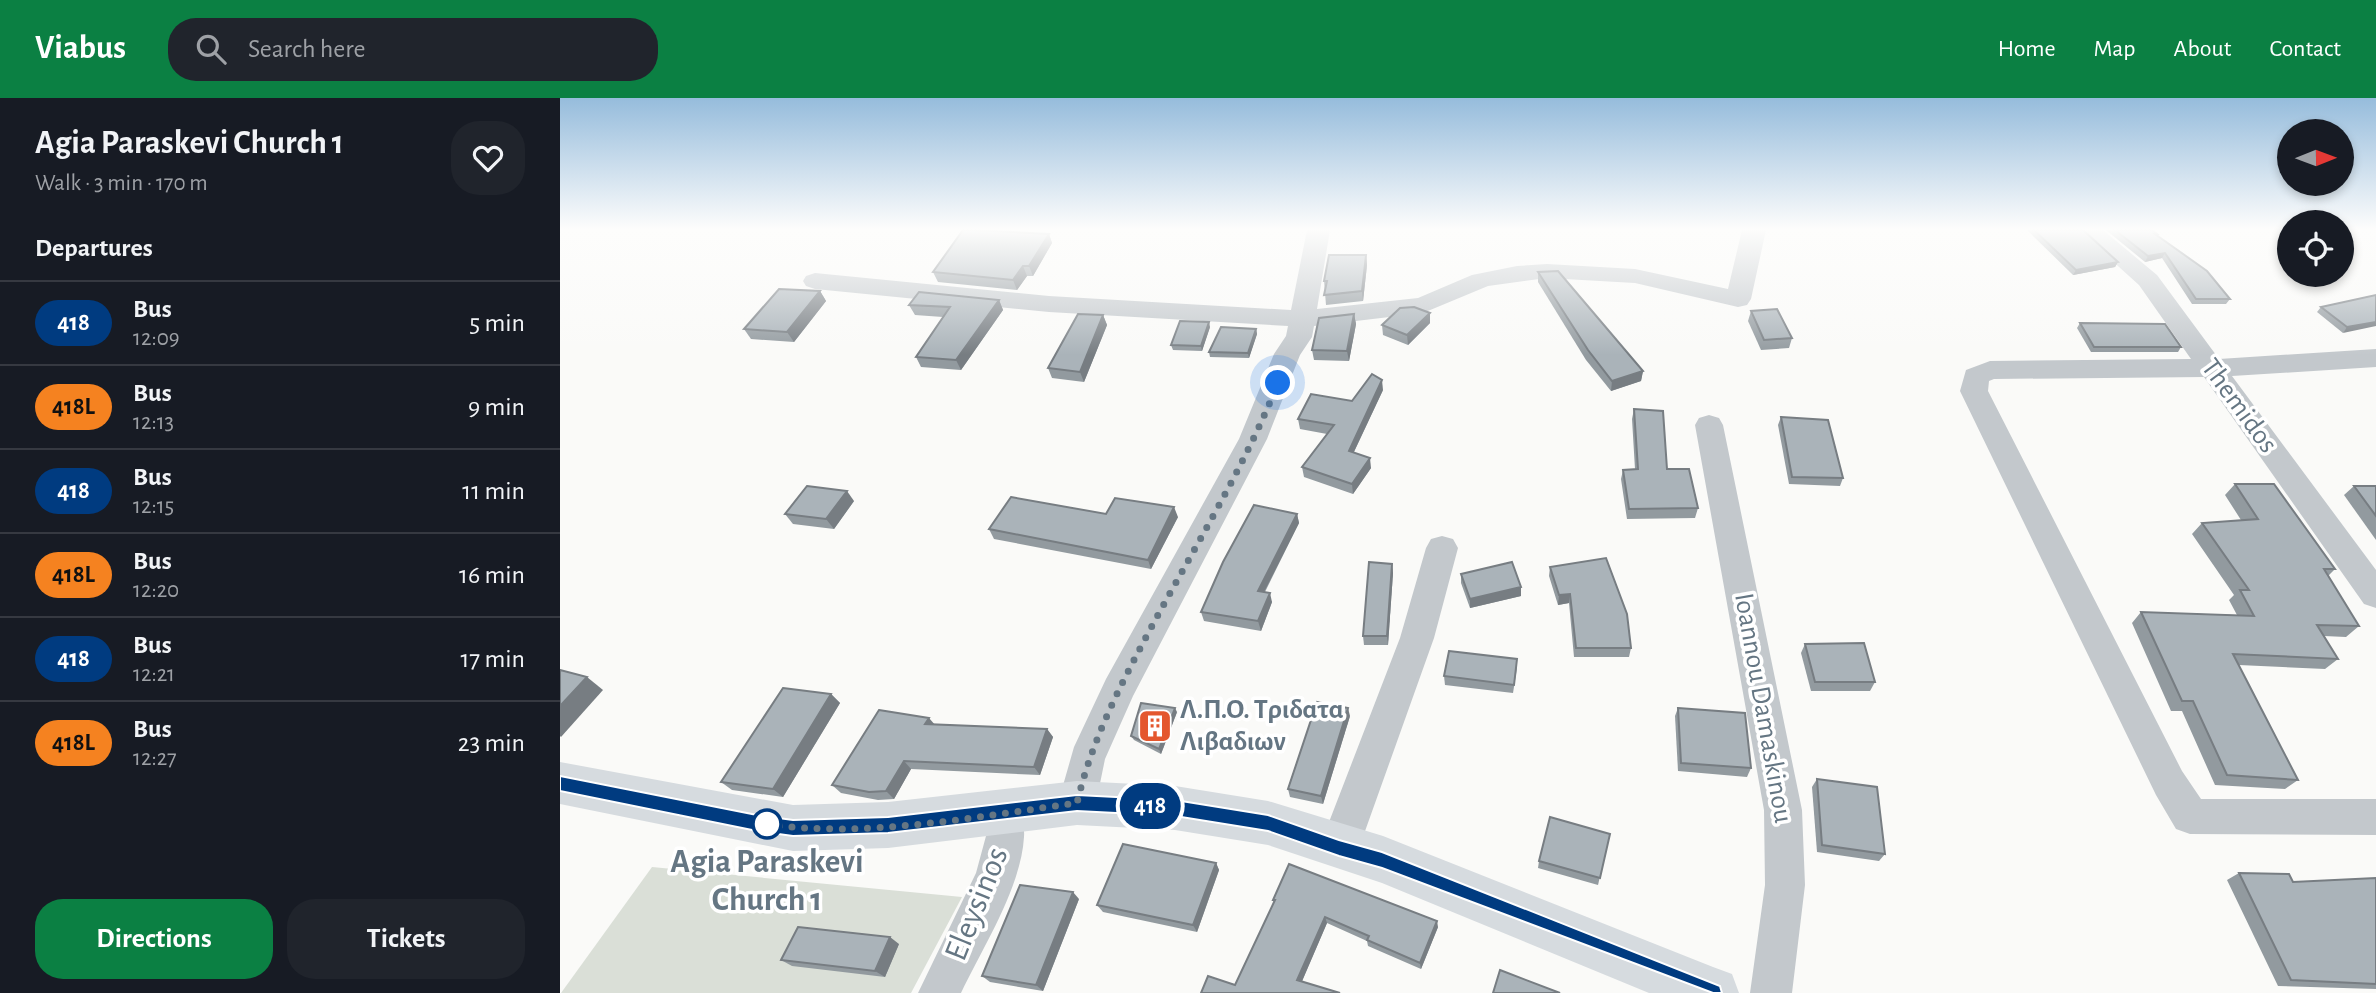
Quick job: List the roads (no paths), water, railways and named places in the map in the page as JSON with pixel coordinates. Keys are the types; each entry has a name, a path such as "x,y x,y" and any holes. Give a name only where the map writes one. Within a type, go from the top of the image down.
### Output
{"main road":[{"path":"560,783 793,828 888,825 1077,803 1164,807 1221,814 1268,823 1382,860 1713,993"}],"street":[{"path":"1077,803 1087,759 1118,690 1253,439 1287,354 1299,337 1311,272"},
{"path":"815,281 1049,304 1303,319 1423,305 1441,300 1481,280 1536,272"},
{"path":"1560,272 1635,276 1738,299 1744,272"},
{"name":"Themidos","path":"2138,272 2148,280 2376,595"},
{"path":"2376,358 2211,368 1990,370 1976,376 1975,391 2169,783 2190,816 2376,817"},
{"name":"Ioannou Damaskinou","path":"1709,425 1783,810 1787,855 1771,993"},
{"path":"1339,848 1417,638 1442,548"},
{"name":"Eleysinos","path":"939,993 995,878 1005,835 1002,813"}],"place":[{"name":"Λ.Π.Ο. Τριδατα Λιβαδιων","path":"1155,726"},
{"name":"Agia Paraskevi Church 1","path":"767,824"}]}
